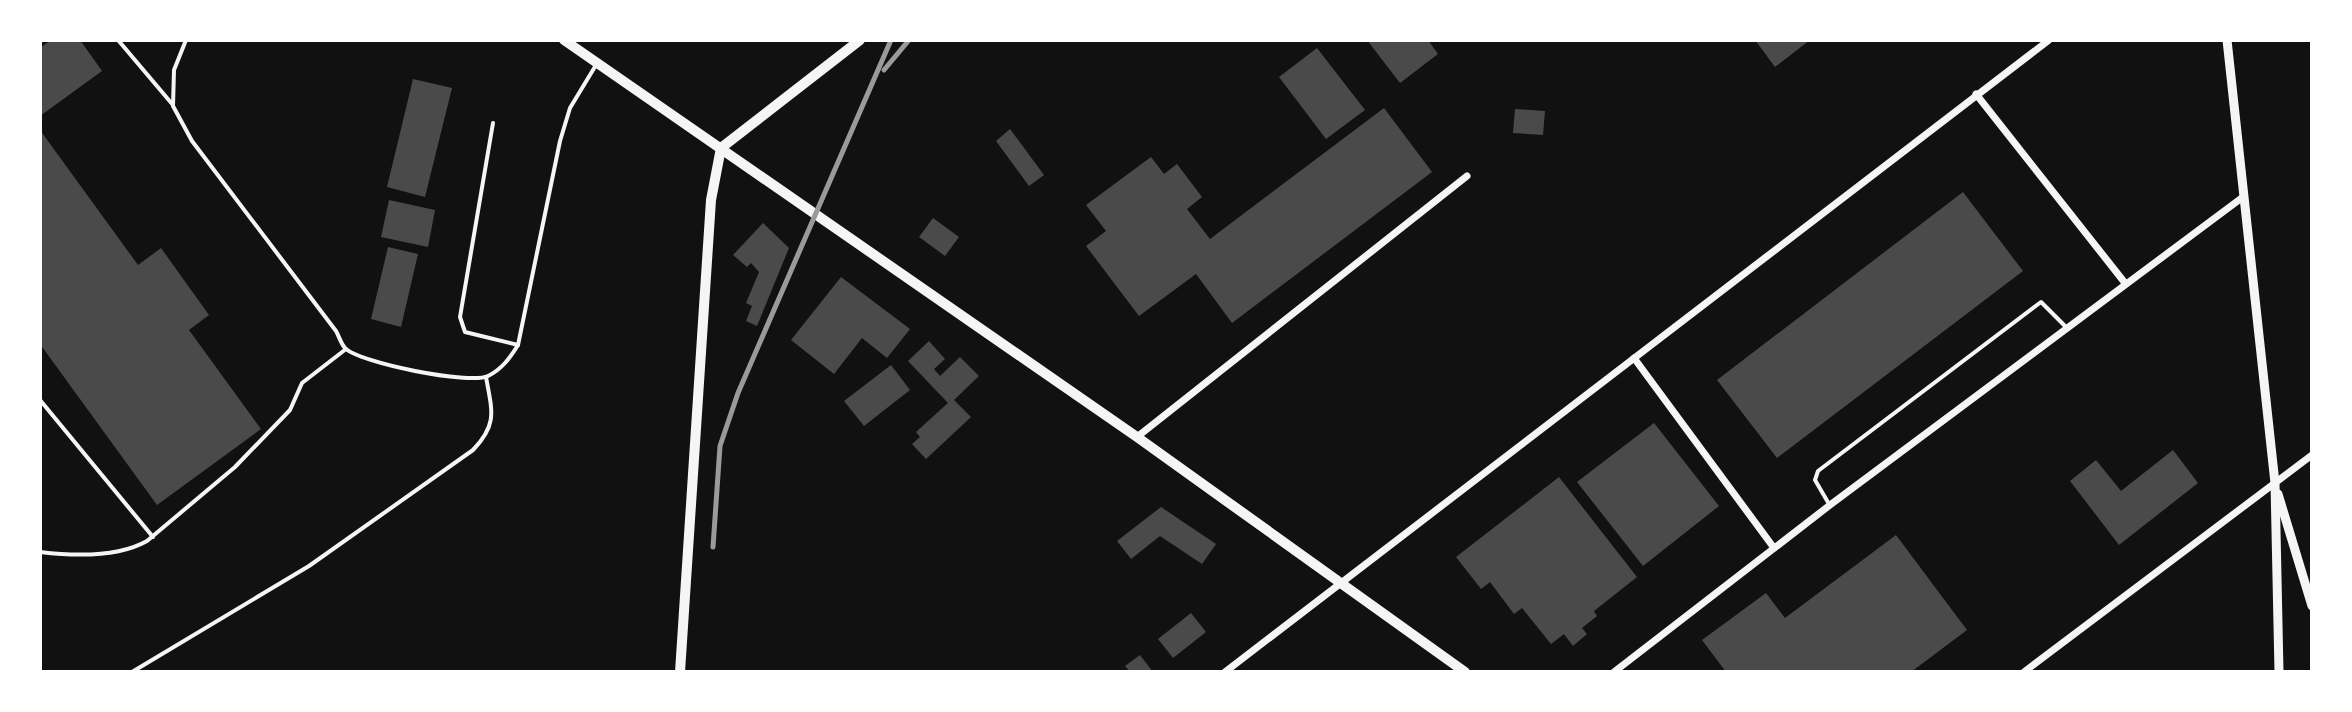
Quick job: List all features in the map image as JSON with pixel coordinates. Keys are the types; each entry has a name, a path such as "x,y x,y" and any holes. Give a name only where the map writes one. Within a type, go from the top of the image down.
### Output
{"main road":[{"path":"564,40 1137,437 1465,672"},
{"path":"680,672 711,200 721,148 860,40"}],"street":[{"path":"1225,672 2049,40"},
{"path":"2227,40 2275,483 2279,672"},
{"path":"1976,94 2125,283"},
{"path":"1137,437 1467,176"},
{"path":"1614,672 1830,505 2243,197"},
{"path":"1634,358 1774,548"},
{"path":"2024,672 2312,455"},
{"path":"2275,483 2312,606"}],"lane":[{"path":"118,40 173,106 192,141 336,331 346,349 368,358 460,379 486,377 507,363 518,345 560,141 570,108 598,63"},
{"path":"173,106 174,70 186,40"},
{"path":"493,123 460,317 465,332 518,345"},
{"path":"1830,505 1815,480 1818,471 2041,302 2066,327"},
{"path":"40,552 101,554 135,548 153,537 235,467 290,410 302,383 346,349"},
{"path":"132,672 309,566 473,450 487,435 493,414 486,377"},
{"path":"40,400 153,537"}],"building":[{"path":"51,40 80,40 102,71 40,116 40,48"},
{"path":"1367,40 1428,40 1438,54 1400,83"},
{"path":"1755,40 1810,40 1775,67"},
{"path":"1317,48 1365,110 1326,139 1279,77"},
{"path":"413,79 452,88 425,197 387,187"},
{"path":"1384,108 1432,172 1232,323 1196,274 1139,316 1086,246 1106,231 1086,205 1151,157 1164,174 1177,164 1202,197 1187,209 1210,239"},
{"path":"1515,109 1545,111 1543,135 1513,133"},
{"path":"1010,129 1044,175 1029,186 996,141"},
{"path":"40,130 138,265 161,248 209,315 189,330 261,429 157,505 40,344"},
{"path":"1963,192 2023,271 1777,458 1717,380"},
{"path":"389,200 435,210 428,247 381,237"},
{"path":"933,218 959,237 945,256 919,237"},
{"path":"763,223 789,248 757,326 746,321 752,306 746,303 759,272 751,263 747,267 733,255"},
{"path":"388,247 418,254 401,327 371,319"},
{"path":"841,277 910,329 887,358 862,338 834,374 791,340"},
{"path":"929,341 945,359 934,369 940,376 960,357 979,376 954,400 971,417 926,459 912,444 920,437 916,432 948,403 908,361"},
{"path":"891,365 910,390 864,426 844,401"},
{"path":"1654,423 1719,506 1643,566 1577,482"},
{"path":"2173,450 2198,483 2119,545 2070,481 2096,460 2121,491"},
{"path":"1559,477 1637,577 1594,611 1597,616 1582,628 1587,634 1573,646 1564,634 1551,644 1522,608 1514,614 1490,582 1481,589 1456,557"},
{"path":"1161,507 1216,544 1202,564 1160,536 1131,559 1117,541"},
{"path":"1896,535 1967,630 1911,672 1726,672 1702,640 1766,593 1785,618"},
{"path":"1191,613 1206,632 1173,658 1158,639"},
{"path":"1140,655 1153,672 1130,672 1125,666"}],"railway":[{"path":"713,547 720,446 738,393 891,40"},
{"path":"884,70 909,40"}]}
